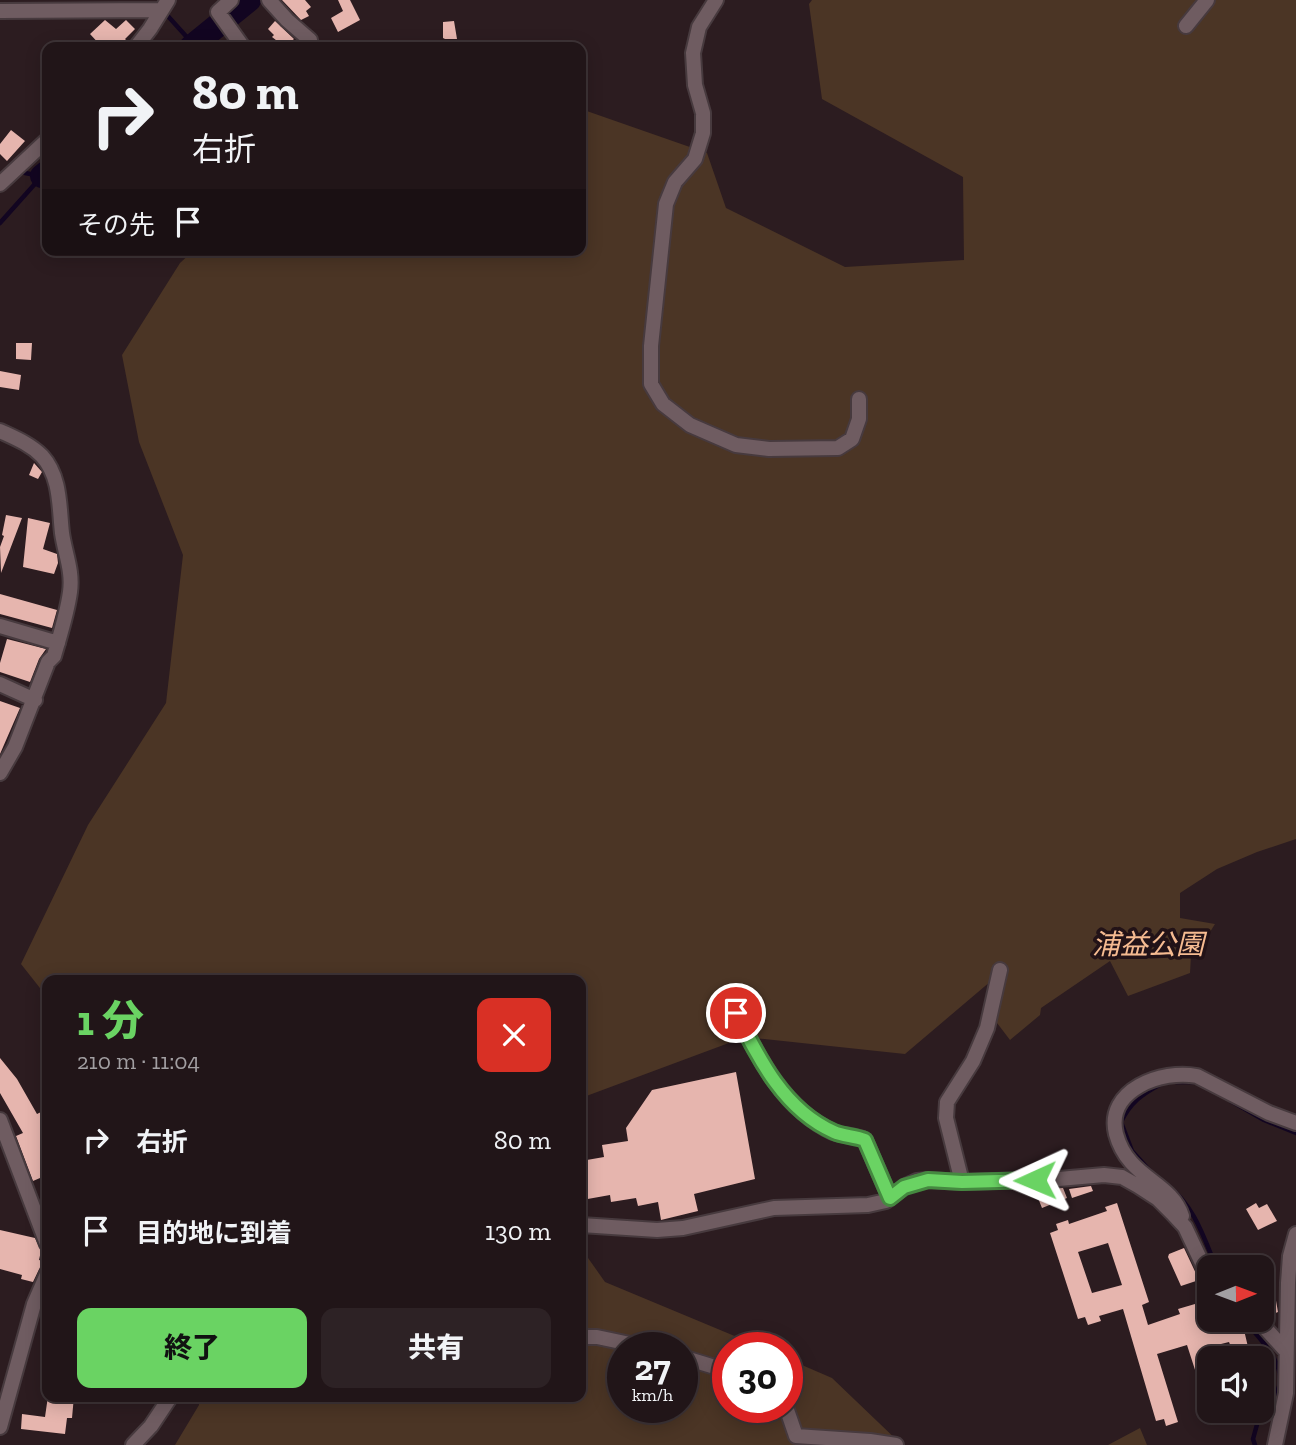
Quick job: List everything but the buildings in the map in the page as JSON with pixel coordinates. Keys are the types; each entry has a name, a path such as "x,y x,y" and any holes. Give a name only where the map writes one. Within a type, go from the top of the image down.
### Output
{"street":[{"path":"231,0 218,12 239,42"},
{"path":"269,0 310,40 309,42"},
{"path":"716,0 699,27 693,53 695,85 703,113 703,134 695,159 675,182 666,204 651,346 652,384 663,404 690,425 736,444 769,449 838,448 852,439 859,419 859,399"},
{"path":"1186,26 1207,0"},
{"path":"0,11 165,5"},
{"path":"139,42 165,5"},
{"path":"0,184 42,146"},
{"path":"0,169 22,166"},
{"path":"0,431 30,446 43,458 53,473 58,488 62,535 71,572 70,592 54,656 48,662 15,747 0,773"},
{"path":"0,626 58,643"},
{"path":"0,684 35,700"},
{"path":"962,1182 946,1118 947,1102 973,1060 988,1028 1000,970"},
{"path":"736,1013 772,1079 793,1103 815,1122 836,1133 865,1140 890,1198"},
{"path":"1198,1255 1181,1211 1171,1197 1134,1168 1124,1155 1114,1123 1120,1102 1128,1093 1161,1076 1185,1073 1197,1076 1269,1113 1296,1123"},
{"path":"0,1121 42,1231"},
{"path":"586,1225 657,1230 683,1228 774,1208 868,1205 890,1198 917,1181 1059,1180 1104,1175 1122,1177 1158,1199 1185,1227"},
{"path":"1275,1445 1286,1393 1286,1351 1292,1317 1290,1256 1296,1234"},
{"path":"0,1427 34,1304 42,1286"},
{"path":"1269,1332 1286,1351"},
{"path":"586,1337 607,1339"},
{"path":"133,1445 151,1426 167,1402"},
{"path":"792,1423 796,1436 896,1445"}],"green space":[{"name":"浦益公園","path":"812,0 1296,0 1296,839 1217,869 1180,893 1180,918 1215,924 1195,956 1191,955 1190,973 1128,996 1110,961 1041,1008 1040,1015 1010,1040 994,1019 1004,970 905,1054 745,1037 586,1096 586,975 42,975 42,991 21,964 88,825 166,703 183,555 139,442 122,355 180,263 188,256 586,256 586,111 707,153 726,208 845,267 964,260 963,177 822,99 809,4"},
{"path":"586,1255 605,1282 725,1332 712,1332 712,1423 803,1423 803,1365 832,1378 902,1445 175,1445 199,1402 586,1402"},
{"path":"1140,1428 1147,1445 1108,1445"}],"waterway":[{"path":"197,42 249,0"},
{"path":"166,14 191,42"},
{"path":"25,173 41,176"},
{"path":"0,223 42,176"},
{"path":"1176,1082 1195,1082"},
{"path":"1150,1171 1132,1151 1121,1122 1137,1100 1161,1084"},
{"path":"1231,1101 1264,1120 1296,1133"},
{"path":"1167,1185 1191,1212 1211,1255"},
{"path":"1254,1332 1266,1346"},
{"path":"1274,1358 1280,1382 1274,1396"},
{"path":"1255,1445 1253,1439 1257,1423"}],"route":[{"path":"736,1013 772,1079 793,1103 815,1122 836,1133 865,1140 890,1198 917,1181 1035,1180"}]}
